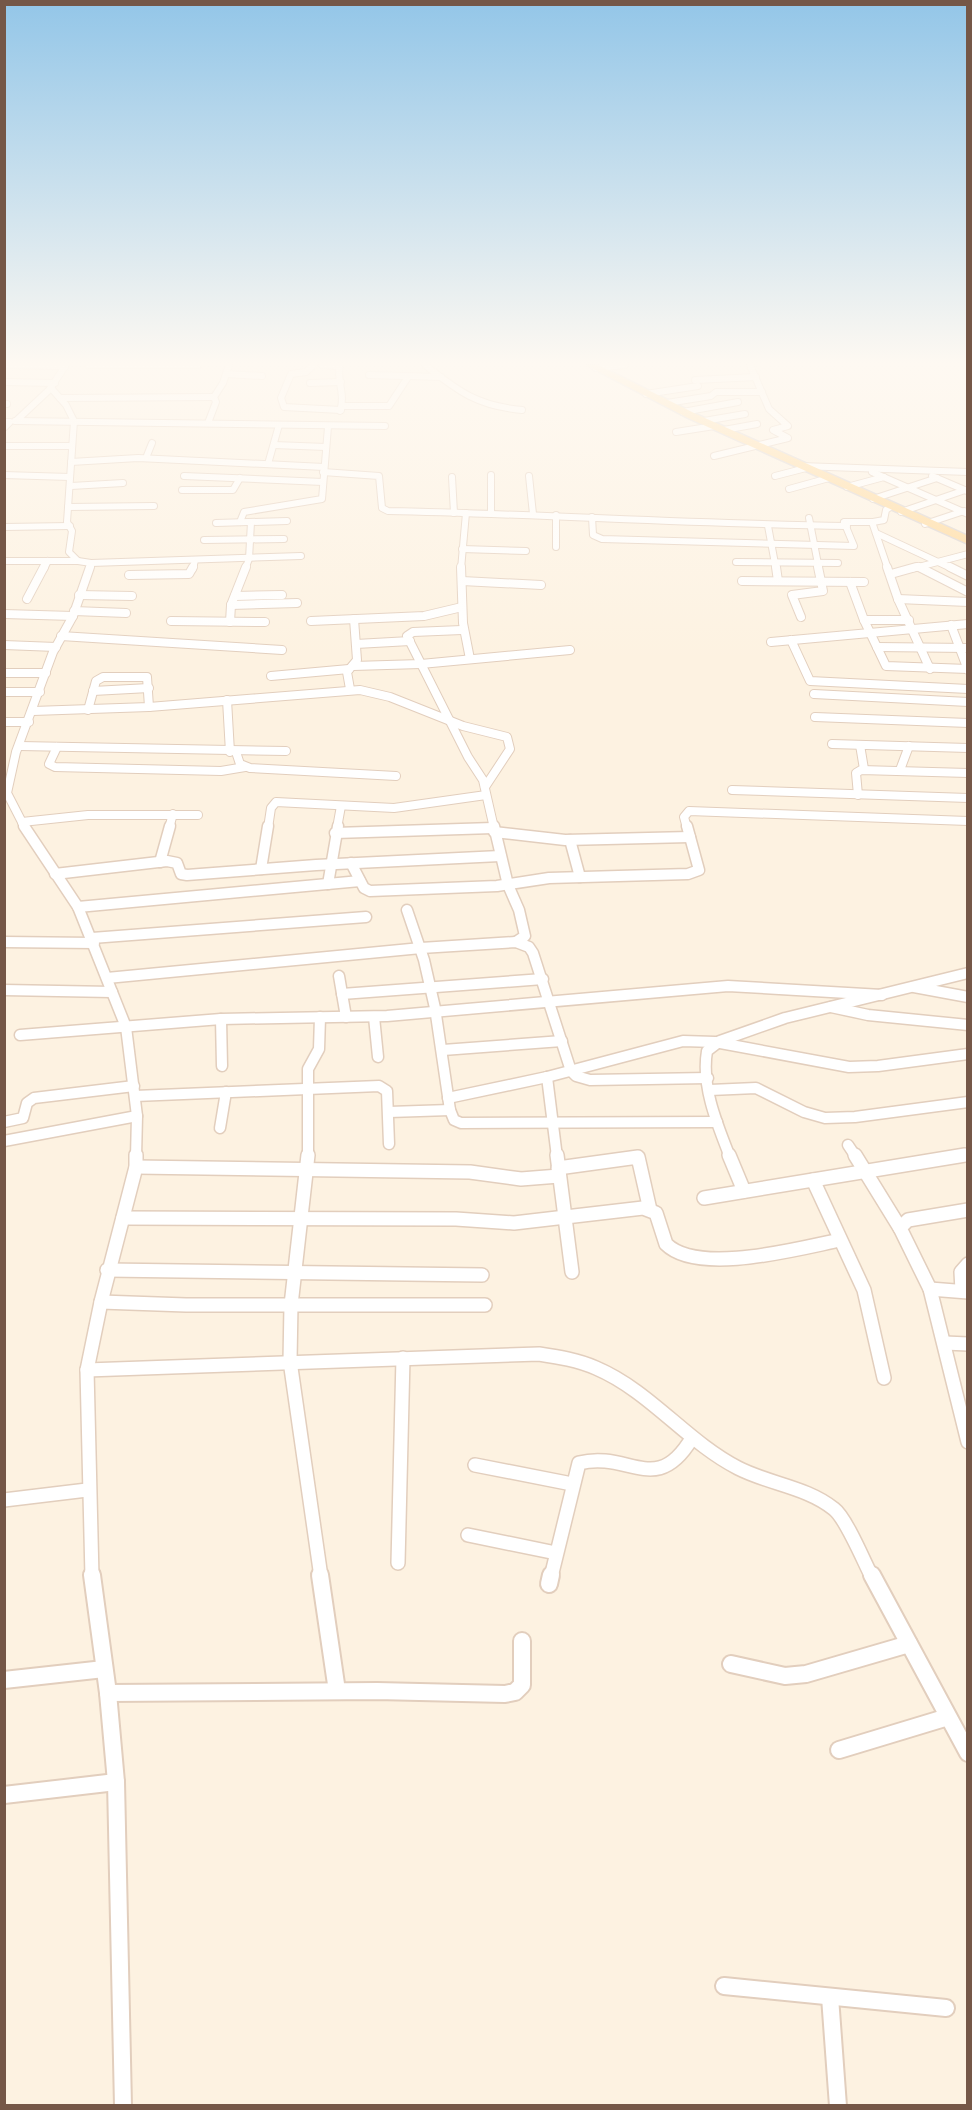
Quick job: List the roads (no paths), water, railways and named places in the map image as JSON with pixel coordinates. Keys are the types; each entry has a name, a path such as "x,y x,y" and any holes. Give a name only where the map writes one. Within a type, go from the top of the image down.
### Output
{"main road":[{"path":"796,463 925,524 968,541"}],"street":[{"path":"71,463 68,507 72,531 69,552 84,562"},
{"path":"187,463 182,493 233,490 240,478"},
{"path":"254,463 379,476 382,508 388,511 533,514 768,526 847,526"},
{"path":"240,522 244,512 320,500 323,497 324,463"},
{"path":"279,480 283,465"},
{"path":"775,476 804,467 968,472"},
{"path":"864,468 966,512"},
{"path":"921,471 966,490"},
{"path":"491,475 491,513"},
{"path":"4,476 123,483"},
{"path":"184,476 323,482"},
{"path":"529,476 533,514"},
{"path":"452,477 454,513"},
{"path":"847,487 885,477"},
{"path":"789,489 829,478"},
{"path":"873,499 937,478"},
{"path":"592,517 593,535 602,539 854,546 845,521 873,522 884,519 886,510 938,501 966,490"},
{"path":"68,507 154,506"},
{"path":"925,524 966,512"},
{"path":"466,513 462,549 462,630 470,659"},
{"path":"556,515 556,547"},
{"path":"801,617 792,595 823,592 809,518"},
{"path":"216,523 287,520"},
{"path":"230,622 231,605 249,559 251,522"},
{"path":"873,522 898,599 930,669"},
{"path":"729,523 732,542"},
{"path":"4,527 70,526"},
{"path":"768,526 777,581"},
{"path":"876,533 968,576"},
{"path":"955,536 968,533"},
{"path":"204,540 284,539"},
{"path":"462,549 526,551"},
{"path":"891,574 968,554"},
{"path":"5,561 84,562 301,556"},
{"path":"129,575 189,574 195,560"},
{"path":"27,599 48,561"},
{"path":"84,562 74,614 58,642 31,717 14,750 7,793 20,820 78,907 93,940 126,1027 137,1116 136,1167 107,1270 87,1370 87,1491 93,1578 108,1693 116,1782 123,2106"},
{"path":"736,562 838,563"},
{"path":"918,567 968,592"},
{"path":"462,581 541,585"},
{"path":"742,581 864,582"},
{"path":"850,582 864,620 886,666 967,669 964,648 951,625"},
{"path":"78,595 132,596"},
{"path":"235,596 282,595"},
{"path":"898,599 968,602"},
{"path":"231,605 297,603"},
{"path":"311,621 430,616 462,607"},
{"path":"4,614 126,613"},
{"path":"404,617 421,664 486,791 500,856 508,885 519,910 525,936 516,942"},
{"path":"351,667 357,663 354,619"},
{"path":"864,620 909,620"},
{"path":"167,641 174,622 265,622"},
{"path":"771,642 968,624"},
{"path":"356,644 462,630"},
{"path":"791,640 810,681 968,689"},
{"path":"4,645 167,641 282,650"},
{"path":"878,647 964,648"},
{"path":"271,676 351,667 421,664 570,650"},
{"path":"350,688 351,667"},
{"path":"4,673 46,673"},
{"path":"300,673 305,692"},
{"path":"88,710 97,680 103,677 146,676 149,679 149,707"},
{"path":"93,692 149,688"},
{"path":"4,722 88,710 149,707 350,688 396,697 450,722 497,733 510,741 510,749 486,791 428,806 387,808 274,803 271,808 261,869"},
{"path":"4,692 40,692"},
{"path":"814,694 968,702"},
{"path":"227,700 233,752 239,763 245,767"},
{"path":"815,717 968,723"},
{"path":"832,744 968,748"},
{"path":"860,745 864,769"},
{"path":"900,770 909,746"},
{"path":"14,750 57,747 286,752"},
{"path":"57,747 49,764 55,767 228,771 245,767 396,776"},
{"path":"858,795 856,773 864,769 968,773"},
{"path":"732,790 968,798"},
{"path":"845,794 848,816"},
{"path":"328,884 341,806"},
{"path":"351,863 365,890 375,891 508,885 549,878 694,873 698,872 698,867 684,817 689,811 968,821"},
{"path":"160,862 173,814"},
{"path":"4,817 20,820 69,816 198,815"},
{"path":"335,833 494,830 570,840 690,837"},
{"path":"570,840 580,877"},
{"path":"55,874 160,862 177,863 180,873 184,875 331,864 500,856"},
{"path":"78,907 360,882"},
{"path":"407,910 421,948 438,1012 448,1098 454,1120 461,1123 717,1122"},
{"path":"4,942 93,940 366,917"},
{"path":"107,978 421,948 516,942 529,947 533,952 571,1071 576,1076 590,1080 756,1088 804,1112 825,1118 855,1117 968,1102"},
{"path":"744,1191 726,1153 709,1084 706,1056 715,1042 827,1006 882,995 968,973"},
{"path":"339,976 346,1017"},
{"path":"342,994 543,979"},
{"path":"20,1035 221,1019 374,1017 728,986 778,987 882,995"},
{"path":"914,987 968,997"},
{"path":"4,990 112,992"},
{"path":"827,1006 868,1015 968,1025"},
{"path":"320,1017 319,1049 308,1068 310,1088 308,1171 291,1305 290,1361 337,1691"},
{"path":"374,1017 378,1057"},
{"path":"221,1019 222,1066"},
{"path":"443,1050 562,1041"},
{"path":"448,1098 547,1077 683,1041 715,1042 849,1067 878,1066 968,1054"},
{"path":"547,1077 558,1172 567,1218 572,1272"},
{"path":"4,1122 23,1118 27,1104 34,1098 134,1091 226,1092 379,1086 387,1090 389,1144"},
{"path":"220,1128 226,1092"},
{"path":"389,1113 450,1110"},
{"path":"4,1141 137,1116"},
{"path":"848,1145 900,1228 930,1289 963,1400 968,1442"},
{"path":"704,1198 968,1155"},
{"path":"136,1167 470,1172 521,1179 638,1157 650,1210"},
{"path":"813,1180 864,1290 884,1378"},
{"path":"123,1218 456,1219 514,1223 650,1210 656,1214 666,1244 670,1248 706,1259 733,1258 840,1240"},
{"path":"900,1228 908,1220 968,1210"},
{"path":"930,1289 965,1292 961,1272 968,1264"},
{"path":"107,1270 482,1275"},
{"path":"101,1302 186,1305 485,1305"},
{"path":"945,1343 968,1344"},
{"path":"87,1370 539,1353 583,1360 622,1381 692,1438 738,1469 818,1498 837,1511 968,1753"},
{"path":"398,1563 404,1358"},
{"path":"549,1584 576,1469 586,1460 646,1467 672,1464 692,1438"},
{"path":"475,1465 572,1484"},
{"path":"4,1500 87,1491"},
{"path":"468,1534 556,1553"},
{"path":"108,1693 515,1692 522,1684 524,1676 522,1641"},
{"path":"731,1664 785,1676 806,1674 909,1644"},
{"path":"4,1680 104,1669"},
{"path":"839,1750 948,1717"},
{"path":"4,1796 116,1782"},
{"path":"724,1986 946,2008"},
{"path":"830,1997 838,2106"}]}
